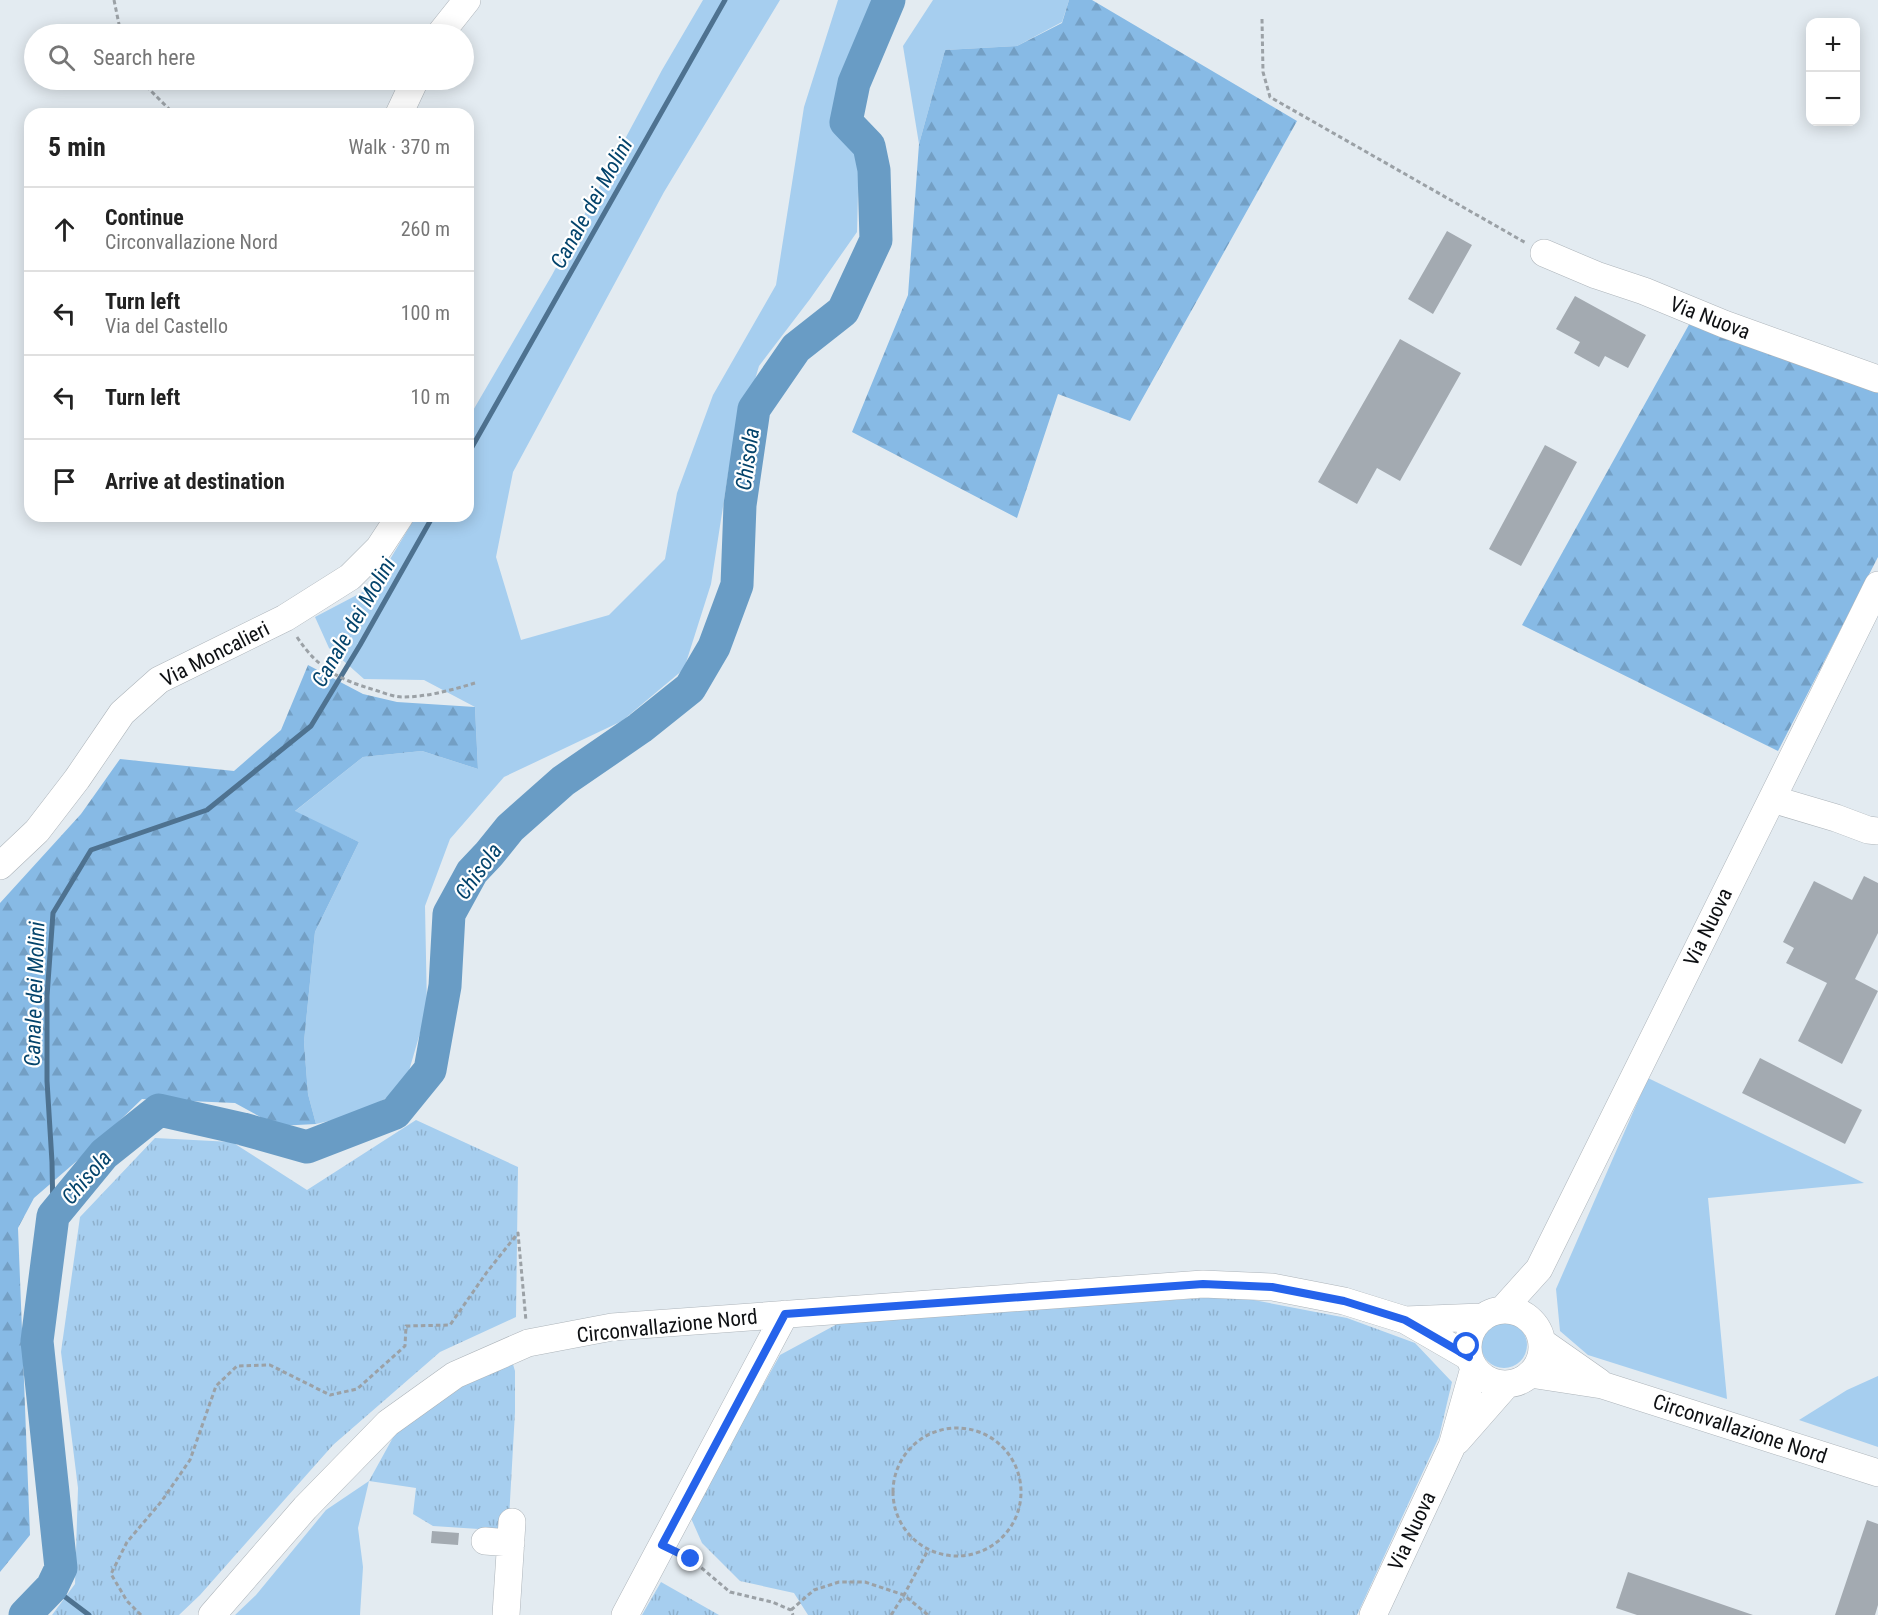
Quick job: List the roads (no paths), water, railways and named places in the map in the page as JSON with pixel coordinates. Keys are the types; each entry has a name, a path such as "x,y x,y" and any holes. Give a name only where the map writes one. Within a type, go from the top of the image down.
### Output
{"street":[{"path":"447,24 467,0"},
{"path":"402,108 410,90"},
{"name":"Via Nuova","path":"1544,253 1596,276 1644,291 1724,324 1878,379"},
{"name":"Via Moncalieri","path":"0,866 37,831 77,779 122,713 159,680 285,618 350,577 379,548 396,522"},
{"name":"Via Nuova","path":"1493,1313 1539,1269 1878,585"},
{"path":"1772,799 1868,830 1878,831"},
{"name":"Via Nuova","path":"1539,1269 1539,1335"},
{"name":"Circonvallazione Nord","path":"212,1615 305,1508 388,1423 455,1375 528,1343 612,1327 1203,1284 1272,1287 1344,1301 1405,1320 1471,1362"},
{"path":"1513,1310 1523,1314 1539,1335 1542,1354 1537,1365 1519,1379 1494,1383 1483,1377 1471,1362 1467,1346 1469,1335 1474,1325 1493,1313 1513,1310"},
{"name":"Circonvallazione Nord","path":"1405,1320 1493,1313"},
{"path":"625,1615 785,1314"},
{"name":"Circonvallazione Nord","path":"1539,1335 1602,1385"},
{"name":"Via Nuova","path":"1373,1615 1452,1446 1471,1362"},
{"name":"Via Nuova","path":"1452,1446 1519,1379"},
{"name":"Circonvallazione Nord","path":"1519,1379 1602,1385 1878,1473"},
{"path":"503,1535 506,1615"}],"waterway":[{"name":"Canale dei Molini","path":"474,443 725,0"},
{"name":"Chisola","path":"25,1615 52,1587 61,1568 37,1341 53,1216 104,1154 159,1110 243,1129 307,1147 395,1113 430,1070 445,986 449,914 472,872 510,828 563,781 640,728 690,688 714,647 737,585 740,505 754,409 796,348 843,311 876,240 874,170 869,146 846,122 854,83 889,0"},
{"name":"Canale dei Molini","path":"53,1216 47,1081 47,996 53,913 91,850 207,810 311,726 430,522"},
{"path":"52,1587 89,1615"}]}
